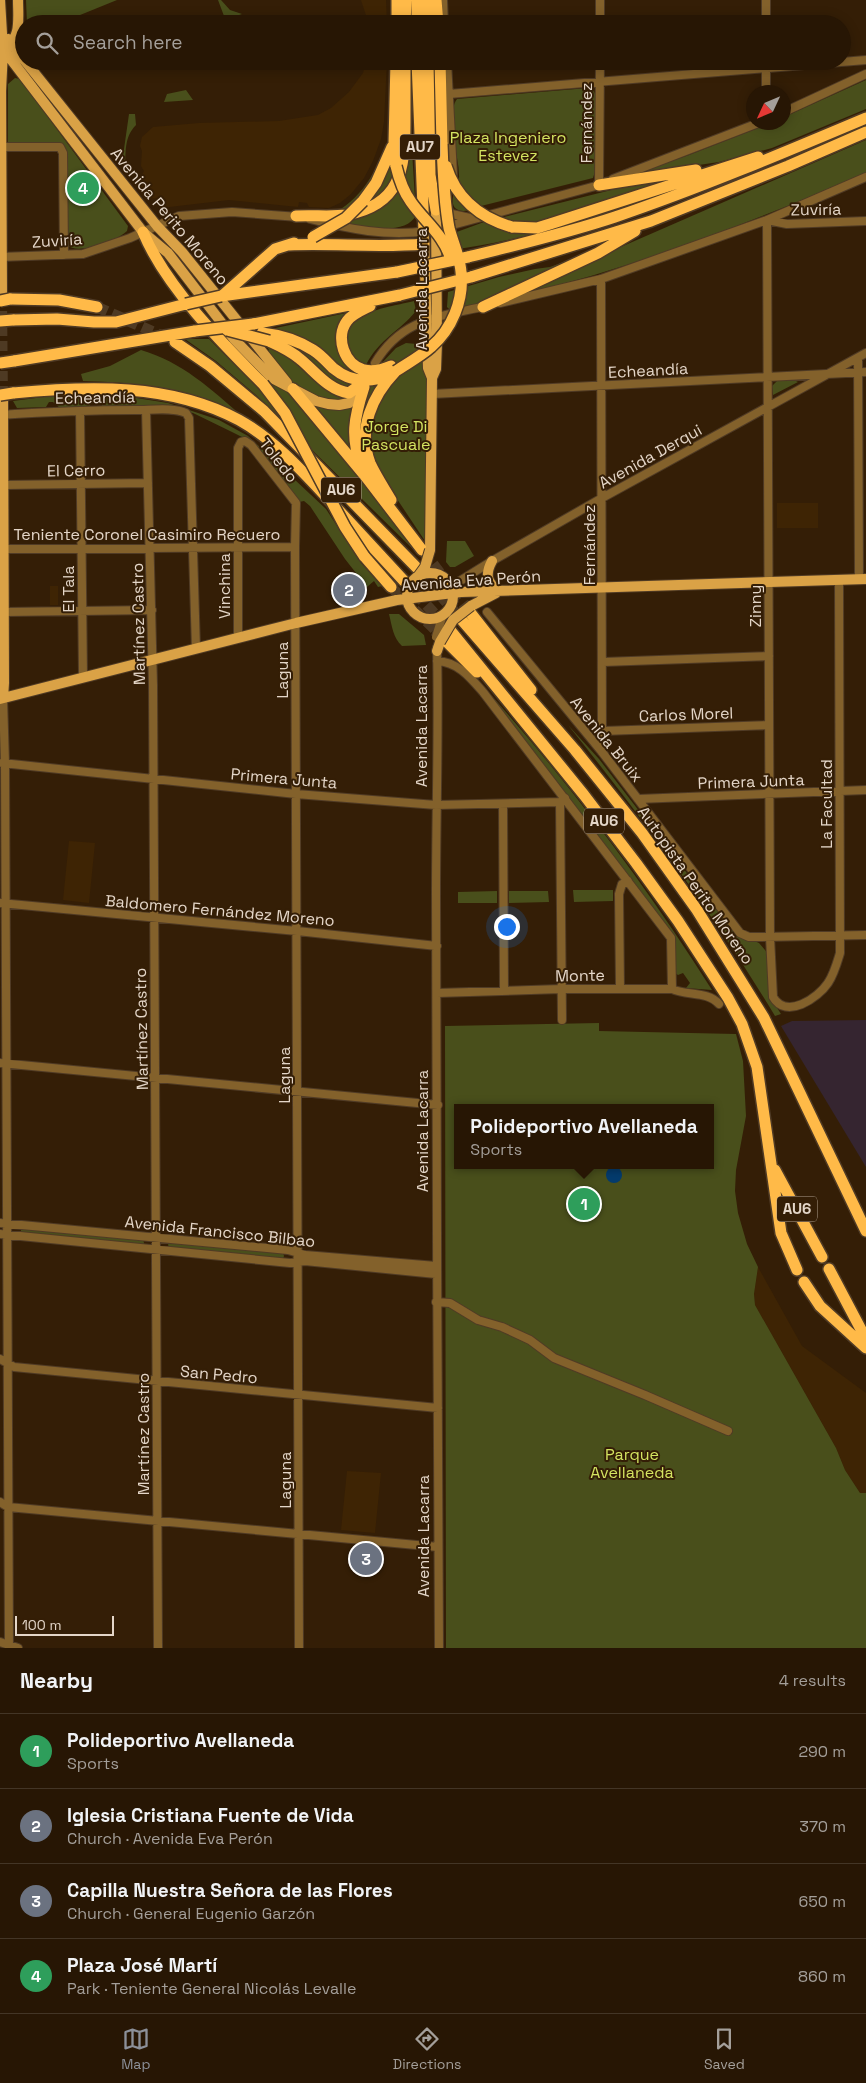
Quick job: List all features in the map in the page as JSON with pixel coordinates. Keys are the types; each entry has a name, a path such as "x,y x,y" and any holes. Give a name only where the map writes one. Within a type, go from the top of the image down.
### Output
{"highway":[{"path":"397,0 397,15"},
{"path":"406,0 406,15"},
{"path":"417,0 417,15"},
{"path":"428,0 428,15"},
{"path":"436,0 437,15"},
{"path":"396,70 394,146 399,179 412,203 448,249 455,284 451,305 444,321 418,349 394,370 378,392 370,409 367,422 367,448 374,470 409,532"},
{"path":"296,216 318,214 337,216 361,211 377,204 395,187 402,169 405,150 405,70"},
{"name":"AU7","path":"417,70 424,232"},
{"name":"AU7","path":"428,70 430,175 441,209"},
{"path":"218,328 266,337 289,338 307,346 340,373 364,381 377,379 432,347 442,335 458,307 460,296 460,264 449,227 445,203 440,70"},
{"path":"0,321 50,319 116,322 222,296 397,272 468,257 612,218 696,188 866,118"},
{"path":"0,363 195,331 253,324 382,300 471,277 652,221 866,132"},
{"path":"442,144 447,168 460,194 470,205 486,217 512,227 537,228 725,166 791,150"},
{"path":"222,296 275,249 313,237 346,218 363,201 376,183 394,146"},
{"path":"599,185 725,166"},
{"path":"482,307 598,252 652,221"},
{"path":"143,232 158,262 192,307 222,344 263,384 285,413 345,528 364,556 391,587"},
{"path":"288,245 313,244 380,247 424,244"},
{"path":"4,298 59,300 97,308"},
{"path":"382,300 362,310 347,321 342,330 342,339 347,357 357,367 376,371 394,370"},
{"path":"266,337 292,353 336,389 349,392 362,386"},
{"name":"AU6","path":"175,342 210,366 264,411 417,573"},
{"path":"362,386 354,426 355,448 366,477"},
{"name":"AU6","path":"2,398 13,393 71,388 100,388 149,392 181,398 214,409 240,421 265,438 304,473 404,581"},
{"path":"293,390 409,532 426,550"},
{"name":"Autopista Perito Moreno","path":"467,612 520,674 575,750 642,833 697,910 764,1018 866,1231"},
{"name":"AU6","path":"450,630 636,863 678,921 728,998 742,1024 757,1067 781,1233 797,1270"},
{"path":"439,646 516,712"},
{"name":"AU6","path":"771,1162 822,1257"},
{"path":"829,1269 866,1339"},
{"path":"804,1282 820,1306 866,1348"}],"main road":[{"path":"0,0 1,29 5,47 1,73 1,257 4,298"},
{"path":"18,0 18,15"},
{"path":"5,47 15,37"},
{"name":"Avenida Perito Moreno","path":"5,47 15,56"},
{"path":"1,73 15,65"},
{"name":"Avenida Perito Moreno","path":"27,70 143,232 168,253 234,339 272,378 316,401 339,406 353,401 362,386"},
{"name":"Avenida Perito Moreno","path":"28,70 156,226 182,252 293,390"},
{"name":"Avenida Lacarra","path":"432,318 436,230 441,209"},
{"name":"Avenida Lacarra","path":"402,599 417,573 425,567 432,378 436,369 424,232"},
{"path":"1,698 4,612 2,398"},
{"name":"Avenida Lacarra","path":"426,550 439,576"},
{"path":"439,646 453,620 499,591 491,586 487,579 487,572 492,561"},
{"path":"402,599 420,616 431,619 443,614 451,605 455,589 445,579 439,576 417,573"},
{"name":"Avenida Eva Perón","path":"1,698 296,622 455,589 499,591 863,580"}],"street":[{"path":"443,0 444,15"},
{"path":"600,0 600,15"},
{"path":"766,0 766,15"},
{"path":"851,61 866,60"},
{"name":"Avenida Lacarra","path":"441,209 453,177 448,70"},
{"name":"Fernández","path":"599,185 600,70"},
{"path":"449,94 600,82 711,70"},
{"path":"766,70 766,85"},
{"path":"791,109 866,74"},
{"name":"Zuviría","path":"1,257 64,255 93,251 179,216 232,212 296,216 371,232 406,234 436,230 472,218 599,185 746,128"},
{"path":"1,147 60,147 63,153 64,255"},
{"path":"375,363 389,344 414,325 432,318 601,279 767,220 866,177"},
{"path":"441,209 456,215 472,218"},
{"name":"Zuviría","path":"767,220 788,224 866,221"},
{"name":"Zinny","path":"767,220 769,794 772,991"},
{"name":"Fernández","path":"601,279 602,752"},
{"name":"Avenida Derqui","path":"455,589 492,561 602,498 866,353"},
{"path":"858,358 862,372 863,580"},
{"name":"Echeandía","path":"432,394 862,372"},
{"name":"Echeandía","path":"2,415 146,410 174,411 186,414 189,418 193,548"},
{"name":"Martínez Castro","path":"146,410 153,659 158,1648"},
{"name":"El Tala","path":"80,411 83,677"},
{"name":"Toledo","path":"239,444 245,441 251,445 296,503"},
{"name":"Vinchina","path":"238,638 239,444"},
{"name":"El Cerro","path":"4,485 148,483"},
{"name":"Laguna","path":"296,503 299,1648"},
{"name":"Teniente Coronel Casimiro Recuero","path":"2,549 295,547"},
{"path":"193,548 196,649"},
{"name":"La Facultad","path":"772,991 779,1005 789,1008 813,998 830,980 840,953 839,581"},
{"path":"4,612 152,610"},
{"name":"Avenida Bruix","path":"487,612 602,752 740,933 749,937 770,937"},
{"name":"Avenida Lacarra","path":"439,1648 436,1302 438,1106 436,805 439,646 443,614"},
{"path":"439,646 448,662 470,677 562,800 628,880 671,938 672,989"},
{"path":"603,662 769,656"},
{"path":"1,698 4,1235 8,1363 9,1647"},
{"name":"Carlos Morel","path":"603,731 769,725"},
{"name":"Primera Junta","path":"2,763 296,794 436,805 503,804 562,800"},
{"name":"Primera Junta","path":"638,798 866,790"},
{"path":"562,800 562,1020"},
{"path":"503,804 504,990"},
{"path":"620,988 619,894 622,884 628,880"},
{"name":"Baldomero Fernández Moreno","path":"3,903 436,946"},
{"path":"770,937 866,935"},
{"name":"Monte","path":"437,993 561,989 672,989 686,994 710,996 719,1004"},
{"path":"3,1063 438,1106"},
{"name":"Avenida Francisco Bilbao","path":"4,1224 288,1250 298,1253 436,1270"},
{"name":"Avenida Francisco Bilbao","path":"4,1235 298,1262 436,1270"},
{"path":"436,1302 450,1303 478,1320 502,1327 530,1340 554,1358 728,1431"},
{"name":"San Pedro","path":"0,1359 14,1367 438,1408"},
{"path":"0,1502 8,1507 438,1547"},
{"path":"0,1642 9,1647 18,1648"}],"shaded area":[{"path":"361,0 386,0 387,15 366,15"},
{"path":"364,70 387,70 384,122 381,139 364,178 351,194 340,203 329,208 309,207 307,203 299,202 298,207 229,200 161,208 160,199 150,198 140,187 140,179 144,171 141,166 142,151 140,146 142,137 153,127 199,123 279,121 318,115 331,108 349,92"},
{"path":"777,503 818,503 818,528 777,528"},
{"path":"50,586 58,586 58,605 50,605"},
{"path":"69,841 95,843 89,903 63,900"},
{"path":"866,1020 866,1167 781,1026 792,1021"},
{"path":"758,1267 802,1346 866,1393 866,1493 860,1493 845,1470 836,1448 755,1305 754,1294"},
{"path":"347,1471 381,1473 375,1533 341,1530"}],"green space":[{"path":"26,0 117,0 80,15 27,15"},
{"path":"218,0 221,0 230,10 242,14 239,15 224,15"},
{"path":"407,70 411,70 412,151 416,215 410,222 390,228 365,227 333,220 392,195"},
{"path":"15,78 20,79 128,226 127,231 122,235 98,246 88,248 72,248 67,245 62,145 55,142 10,145 8,142 8,84"},
{"path":"866,80 866,109 772,148 719,162 631,175 753,130 791,130 791,114"},
{"name":"Plaza Ingeniero Estevez","path":"593,89 595,94 596,168 593,178 481,206 472,210 462,211 455,208 453,197 458,184 459,168 455,149 453,109 457,99"},
{"path":"186,90 193,100 164,102 167,94"},
{"path":"129,114 135,114 136,125 129,135 125,167 122,163"},
{"path":"390,137 386,150 388,169 401,166 378,201 336,212 355,198 363,189 381,159"},
{"path":"866,140 866,173 698,241 612,270 524,294 591,260"},
{"path":"686,175 512,230 700,180 605,214 541,232 509,240 443,251 454,233 484,222 635,184"},
{"path":"591,252 487,302 450,310 447,307 448,292 499,277 550,267"},
{"path":"414,301 416,311 377,348 366,365 352,355 347,346 346,335 350,325 358,318 380,309"},
{"path":"351,312 338,345 371,375 352,374 271,329"},
{"path":"223,338 226,338 258,371 292,392 419,555 256,395 216,361 185,339 209,339 258,388 266,381"},
{"path":"275,339 296,345 323,363 379,384 374,392 365,468 355,387 342,387"},
{"name":"Jorge Di Pascuale","path":"406,343 417,344 426,374 425,541 381,475 371,450 370,426 382,392 379,366 396,348"},
{"path":"265,344 273,347 352,396 345,399 330,400 315,396 301,389 291,382 280,370 267,353 269,350"},
{"path":"141,350 156,355 183,369 207,386 242,416 205,399 185,393 127,383 83,381 81,374 110,366"},
{"path":"777,381 798,382 773,395 772,386"},
{"path":"93,395 130,397 168,403 219,420 248,436 326,509 361,563 382,586 378,587 374,581 367,587 345,559 310,506 304,501 299,502 248,440 193,413 180,410 135,406 102,407 102,398 90,399 90,407 60,408 53,402 49,402 46,407 17,408 13,401 51,396"},
{"path":"309,401 342,409 355,406 351,452"},
{"path":"447,541 465,541 474,556 455,567 450,567 446,562"},
{"path":"389,614 399,614 424,635 426,645 402,646 395,636"},
{"path":"447,647 484,687 588,812 652,900 712,990 686,988 690,983 683,973 678,975 675,973 674,939 473,676 448,652"},
{"path":"568,725 599,759 706,898 739,934 759,943 765,950 770,957 772,1000 781,1014 775,1016 702,903 624,796"},
{"path":"573,890 613,890 613,901 574,902"},
{"path":"497,891 497,903 458,903 458,892"},
{"path":"509,891 548,891 549,902 509,903"},
{"name":"Parque Avellaneda","path":"599,1023 599,1031 736,1034 743,1061 746,1116 736,1170 735,1191 738,1213 747,1244 758,1267 754,1294 755,1305 836,1448 845,1470 860,1493 866,1493 866,1648 446,1648 445,1026"},
{"path":"21,1228 143,1239 144,1243 143,1245 21,1234"},
{"path":"169,1242 283,1253 284,1256 283,1259 170,1248"}],"water":[{"path":"610,1169 618,1169 621,1172 621,1178 614,1183 606,1175"}],"tunnel":[{"path":"2,296 3,401"},
{"path":"97,307 167,338"},
{"path":"423,551 469,611"},
{"path":"418,569 460,618"},
{"path":"404,581 447,627"},
{"path":"391,587 446,640"}],"place":[{"name":"Plaza José Martí","path":"83,188"},
{"name":"Iglesia Cristiana Fuente de Vida","path":"349,590"},
{"name":"Polideportivo Avellaneda","path":"584,1204"},
{"name":"Capilla Nuestra Señora de las Flores","path":"366,1559"}]}
